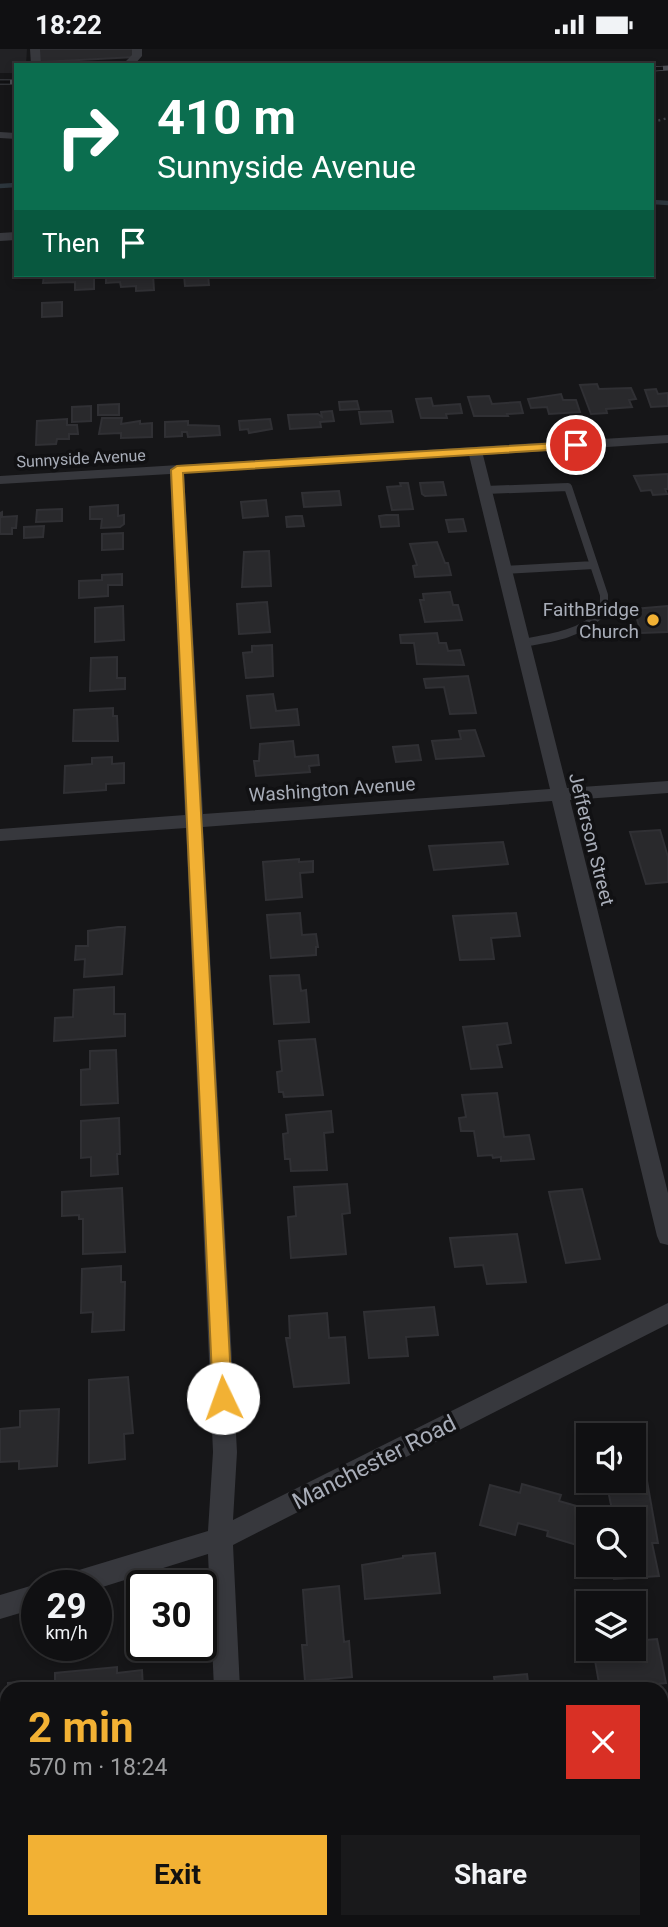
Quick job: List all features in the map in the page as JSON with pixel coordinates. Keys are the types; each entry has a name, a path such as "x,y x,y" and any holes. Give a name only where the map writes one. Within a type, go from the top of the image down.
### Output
{"street":[{"name":"Sunnyside Avenue","path":"0,480 668,439"},
{"name":"Jefferson Street","path":"475,451 668,1236"},
{"path":"177,470 225,1452 220,1539 227,1682"},
{"name":"Washington Avenue","path":"0,835 668,787"},
{"name":"Manchester Road","path":"112,1572 220,1539 668,1313"},
{"path":"0,1607 21,1600"}],"lane":[{"path":"485,490 568,487 604,595 604,611 593,625 559,637 522,643"},
{"path":"504,570 594,565"}],"shaded area":[{"path":"0,49 27,49 26,63 14,63 14,73 0,73"}],"building":[{"path":"36,49 135,49 135,57 41,62 36,60"},
{"path":"44,277 94,277 94,289 75,290 75,282 43,283"},
{"path":"106,277 153,277 154,290 136,291 136,286 121,287 120,282 106,283"},
{"path":"184,277 208,277 209,285 185,286"},
{"path":"62,302 62,316 42,317 42,303"},
{"path":"597,384 599,389 631,388 636,399 629,400 632,407 606,409 607,413 591,414 580,385"},
{"path":"656,389 658,394 668,393 668,406 651,407 645,390"},
{"path":"561,394 563,400 576,400 580,412 549,414 547,407 531,408 528,399"},
{"path":"489,396 492,404 520,402 523,413 474,416 468,397"},
{"path":"431,398 433,406 460,404 462,413 446,414 447,418 421,418 416,399"},
{"path":"357,401 359,409 340,410 339,402"},
{"path":"119,404 119,415 98,415 98,405"},
{"path":"91,406 91,421 72,422 72,407"},
{"path":"332,411 334,421 320,422 321,427 290,429 288,415 318,414 322,417 321,412"},
{"path":"391,411 393,422 361,424 359,412"},
{"path":"102,418 122,418 121,424 140,421 140,424 152,423 152,437 121,438 121,433 99,434"},
{"path":"67,419 67,425 77,425 78,434 69,434 69,439 57,439 56,444 36,445 37,421"},
{"path":"270,419 272,429 249,433 248,429 240,430 239,421"},
{"path":"188,421 188,425 219,426 220,435 188,437 187,432 182,432 182,436 165,437 165,422"},
{"path":"668,474 668,489 665,489 667,494 653,495 651,490 641,491 634,476"},
{"path":"443,482 446,495 422,494 420,483"},
{"path":"400,483 408,483 413,509 392,510 387,487 401,486"},
{"path":"339,491 341,505 304,507 302,493"},
{"path":"266,500 268,516 243,518 241,502"},
{"path":"118,505 118,516 124,515 124,524 120,527 101,528 102,519 90,519 90,507"},
{"path":"62,509 62,521 36,522 37,510"},
{"path":"2,512 2,517 17,516 16,528 12,528 12,534 0,534"},
{"path":"398,515 399,526 381,527 379,516"},
{"path":"302,516 304,526 287,527 286,517"},
{"path":"463,519 466,531 449,532 446,520"},
{"path":"44,526 43,537 24,538 24,527"},
{"path":"123,533 123,549 102,550 102,534"},
{"path":"437,542 451,575 415,577 413,566 417,565 410,544"},
{"path":"269,551 271,586 242,587 244,552"},
{"path":"122,574 122,585 108,585 108,596 79,598 79,581 102,580 102,575"},
{"path":"450,592 453,605 458,605 462,620 425,622 420,600 424,600 423,594"},
{"path":"267,602 270,632 239,634 237,604"},
{"path":"123,606 124,640 95,642 95,608"},
{"name":"FaithBridge Church","path":"668,606 668,632 641,633 634,609"},
{"path":"437,633 439,643 446,643 448,651 460,650 464,665 417,664 414,643 401,643 400,635"},
{"path":"272,645 273,676 246,678 243,653 252,652 252,646"},
{"path":"117,657 117,678 125,678 125,689 90,691 91,658"},
{"path":"468,676 476,713 450,714 444,687 426,688 424,679"},
{"path":"273,694 276,711 297,709 299,725 251,728 247,696"},
{"path":"113,708 113,716 117,716 118,741 73,741 74,710"},
{"path":"475,730 484,756 436,759 432,741 461,739 459,731"},
{"path":"293,741 295,757 318,755 319,765 309,766 310,772 256,776 254,761 259,761 260,744"},
{"path":"418,745 421,760 396,762 393,747"},
{"path":"112,757 112,764 124,763 124,783 106,784 106,790 64,793 65,766 92,764 92,758"},
{"path":"660,830 668,857 668,882 646,884 630,832"},
{"path":"503,842 508,864 434,870 429,846"},
{"path":"299,859 299,862 313,861 313,872 300,873 302,897 266,900 263,862"},
{"path":"300,913 302,935 316,934 316,955 271,958 267,915"},
{"path":"516,913 520,936 491,938 494,959 460,960 453,916"},
{"path":"125,927 122,974 84,977 85,959 75,960 76,946 88,946 88,931"},
{"path":"299,975 301,991 306,990 309,1022 274,1024 270,976"},
{"path":"114,987 114,1014 125,1014 125,1036 54,1041 55,1018 73,1017 74,990"},
{"path":"507,1023 511,1043 497,1045 502,1067 471,1069 463,1027"},
{"path":"315,1039 323,1095 284,1097 283,1092 279,1092 277,1072 282,1071 279,1041"},
{"path":"116,1050 118,1103 81,1105 81,1070 90,1069 90,1051"},
{"path":"497,1093 504,1137 529,1135 534,1159 501,1161 501,1157 493,1158 492,1155 478,1156 474,1131 461,1131 459,1118 466,1117 462,1095"},
{"path":"331,1111 333,1132 324,1133 327,1170 291,1171 290,1159 285,1159 283,1134 288,1133 286,1115"},
{"path":"119,1118 118,1174 91,1176 91,1157 81,1158 81,1121"},
{"path":"347,1184 350,1213 342,1214 346,1254 291,1258 288,1217 296,1216 294,1187"},
{"path":"122,1188 125,1252 83,1254 83,1219 79,1219 79,1215 62,1216 62,1192"},
{"path":"582,1189 600,1259 566,1263 549,1192"},
{"path":"517,1234 526,1282 487,1284 483,1265 455,1267 450,1238"},
{"path":"121,1266 121,1282 125,1282 124,1330 92,1332 93,1312 81,1313 82,1269"},
{"path":"434,1307 438,1335 406,1337 408,1356 369,1358 364,1312"},
{"path":"327,1313 329,1338 345,1337 349,1383 294,1387 286,1338 290,1338 289,1316"},
{"path":"128,1377 133,1433 124,1434 125,1459 89,1463 89,1380"},
{"path":"59,1409 57,1466 19,1469 19,1461 0,1462 0,1429 20,1427 20,1411"},
{"path":"646,1475 658,1543 652,1543 659,1576 646,1577 646,1507 611,1507 609,1493 646,1493"},
{"path":"522,1484 561,1495 559,1501 580,1507 576,1507 576,1545 547,1536 548,1531 518,1523 515,1535 480,1525 490,1485 520,1493"},
{"path":"435,1553 440,1593 365,1599 362,1565 403,1556"},
{"path":"339,1586 344,1642 349,1641 352,1677 305,1681 302,1645 307,1645 303,1590"},
{"path":"657,1639 666,1682 599,1682 595,1661 646,1661 646,1640"},
{"path":"117,1667 117,1673 142,1670 143,1682 55,1682 55,1673"},
{"path":"527,1674 528,1682 495,1682 494,1677"}],"waterway":[{"path":"0,186 14,185"},
{"path":"654,202 668,203"}],"railway":[{"path":"654,69 668,68"},
{"path":"0,82 14,82"}],"place":[{"name":"FaithBridge Church","path":"653,620"}],"route":[{"path":"223,1398 177,470 576,445"}]}
